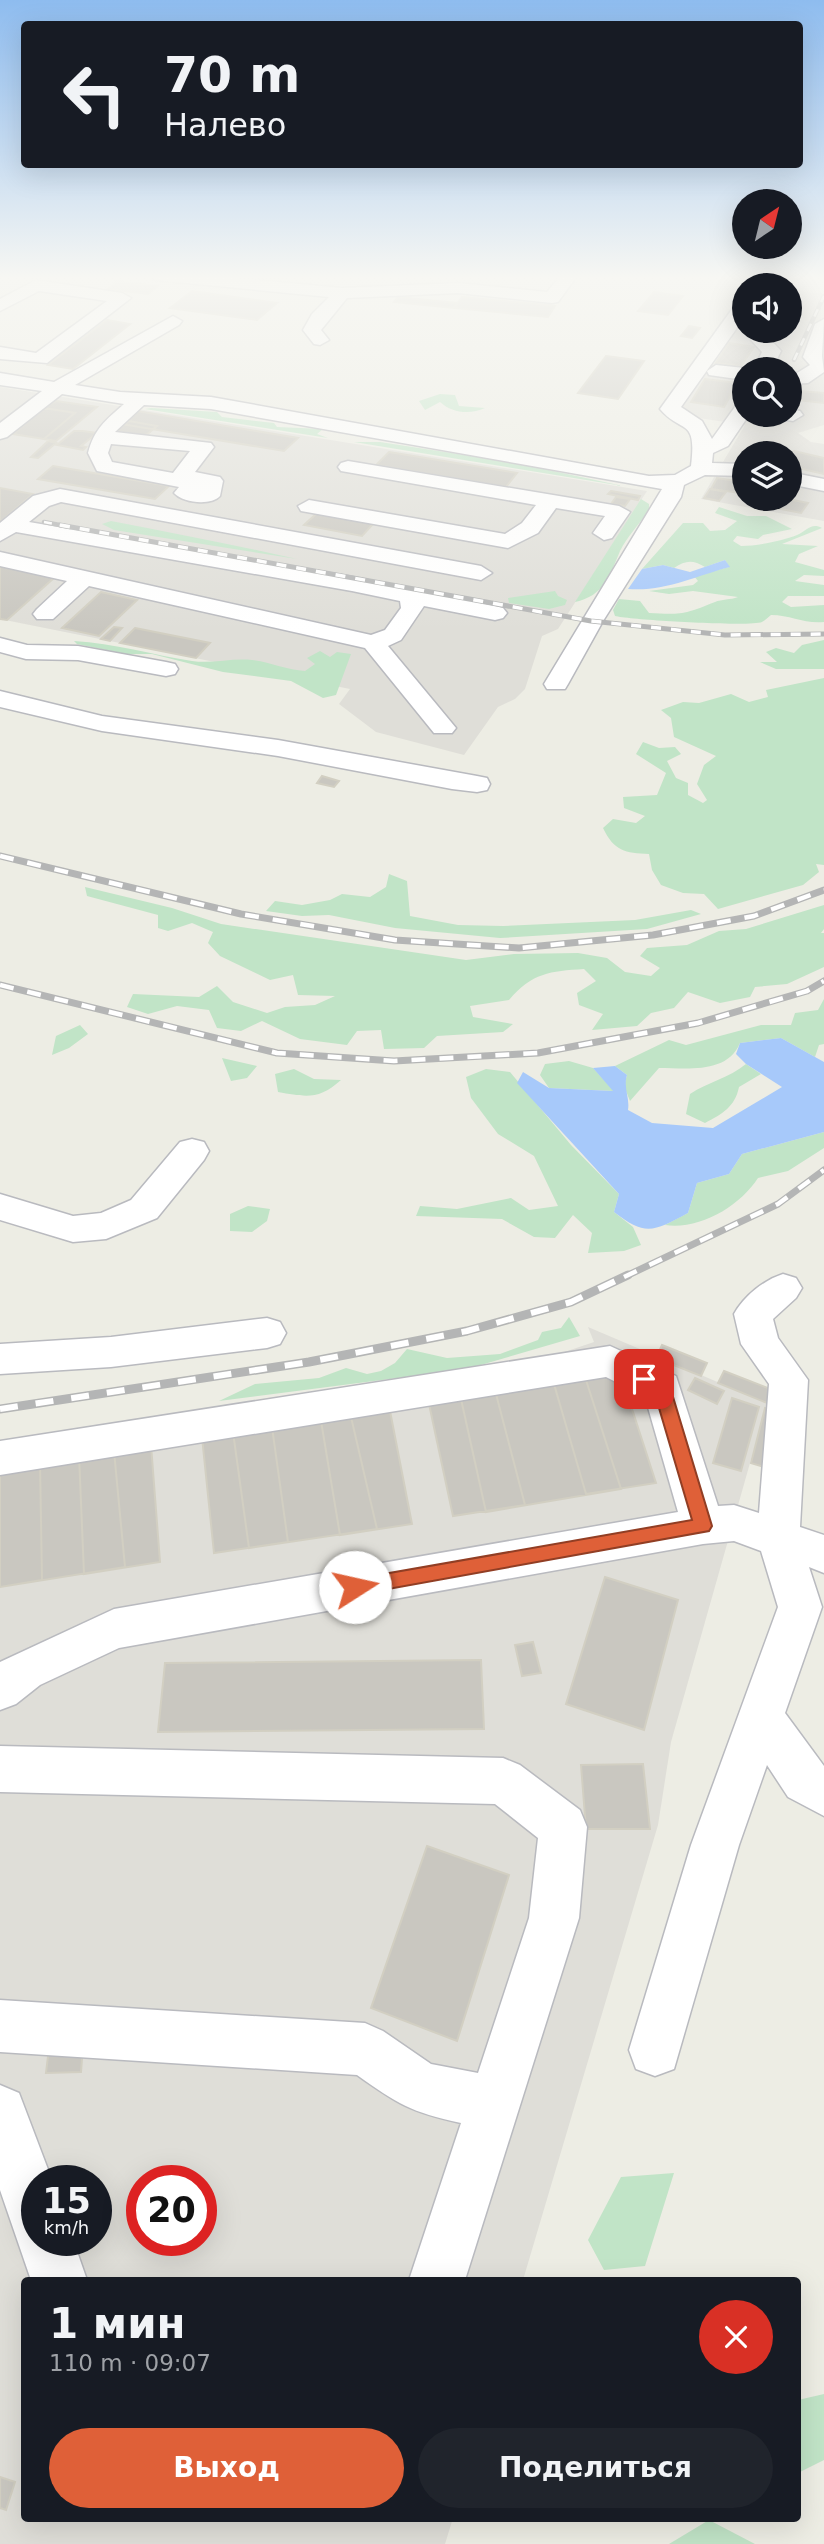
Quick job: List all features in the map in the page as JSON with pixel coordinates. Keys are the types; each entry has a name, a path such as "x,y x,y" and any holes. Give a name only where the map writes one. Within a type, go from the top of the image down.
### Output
{"lane":[{"path":"3,441 51,394"},
{"path":"95,394 137,400 211,404 649,482 674,483 688,478 702,460 722,442 732,427"},
{"path":"681,394 670,409 691,419 702,435 702,460"},
{"path":"103,437 131,441 158,439 204,447 181,476 213,481 209,496 185,493 192,483 104,467 98,453 103,437 107,428 131,409 137,400"},
{"path":"707,412 732,411"},
{"path":"348,467 343,442 355,431"},
{"path":"702,460 732,467"},
{"path":"348,467 619,512 604,533"},
{"path":"348,467 301,513 508,541 530,528 549,502"},
{"path":"802,481 824,485"},
{"path":"556,684 590,621 670,497 674,483"},
{"path":"5,530 41,501 60,495 481,573"},
{"path":"5,530 352,584 495,613"},
{"path":"0,559 373,643 393,635 413,608 411,597"},
{"path":"45,614 85,578"},
{"path":"373,643 443,728"},
{"path":"0,645 21,707 314,754 421,778 477,785"},
{"path":"9,678 78,653 166,669"},
{"path":"0,1208 72,1229 106,1226 144,1209 192,1151"},
{"path":"655,2050 715,1845 800,1607 778,1537 789,1380 761,1344 753,1314 783,1288"},
{"path":"0,1359 111,1352 267,1333"},
{"path":"0,1458 610,1361 662,1387 703,1526"},
{"path":"0,1689 24,1670 114,1629 703,1526 734,1523 824,1554"},
{"path":"762,1718 805,1781 824,1793"},
{"path":"0,1769 503,1781 563,1827 554,1918 438,2277"},
{"path":"0,2026 365,2049 421,2088 496,2103"},
{"path":"0,2112 21,2172"},
{"path":"51,2256 58,2277"}],"shaded area":[{"path":"0,394 42,394 647,491 558,629 542,636 525,689 515,699 498,707 464,755 376,732 339,704 350,689 0,619"},
{"path":"689,394 732,394 732,423 679,415"},
{"path":"802,394 824,394 824,425 798,433 811,442 824,444 824,521 768,511 802,511 802,441 735,441 744,427 802,427"},
{"path":"732,447 732,505 701,499"},
{"path":"588,1327 767,1403 671,1742 658,1825 524,2277 21,2277 21,2522 452,2522 445,2544 0,2544 0,1447 517,1368 594,1342"}],"green space":[{"path":"440,394 455,395 459,406 485,408 461,412 440,402 425,410 419,401"},
{"path":"145,409 217,412 222,417 274,423 277,427 323,429 317,434 328,438"},
{"path":"354,442 380,442 516,463 623,486"},
{"path":"641,499 649,504 649,510 623,546 605,583 593,595 575,602"},
{"path":"719,507 747,516 766,516 792,529 763,535 758,539 737,536 733,541 741,546 784,539 812,527 822,528 782,544 818,546 799,554 795,562 824,570 824,576 804,575 795,581 824,585 824,596 788,596 782,602 791,607 824,605 824,622 771,615 762,622 736,624 615,616 613,610 619,599 640,601 649,613 669,614 683,613 738,597 693,591 669,594 649,591 693,585 698,581 694,576 729,567 725,560 705,567 690,562 674,568 663,565 642,569 683,523 703,523 710,531 725,530 737,521 715,513"},
{"path":"111,521 297,559 114,530 102,524"},
{"path":"555,591 558,596 567,600 565,605 549,609 509,603 508,598"},
{"path":"824,640 824,669 776,669 760,662 777,662 766,652 776,648 794,653 802,645"},
{"path":"74,641 119,647 192,661 252,660 305,671 315,664 307,658 320,651 330,657 337,652 351,654 336,695 323,698 291,681 223,672 152,654 126,654 77,644"},
{"path":"824,678 824,865 816,864 819,872 803,885 718,909 704,894 683,893 661,885 652,870 649,854 633,853 611,842 603,828 613,819 636,823 645,816 624,808 623,797 657,795 666,773 636,754 643,742 659,748 675,747 681,754 667,761 676,778 688,783 688,795 703,803 707,800 697,784 704,765 716,756 674,737 671,718 661,710 683,702 699,703 731,694 749,702 768,697 766,690"},
{"path":"389,874 407,881 410,916 458,925 503,926 635,920 691,910 701,914 647,929 500,938 395,928 329,915 302,916 266,911 275,901 302,905 330,900 342,894 370,897 386,887"},
{"path":"85,887 172,908 221,924 466,960 514,954 578,953 607,958 625,972 651,976 660,968 640,956 647,948 687,945 719,931 746,929 824,905 824,929 821,933 824,933 824,967 787,984 755,987 750,997 720,1003 688,992 674,1008 651,1013 637,1026 592,1030 603,1014 579,1005 577,993 596,981 584,969 561,971 534,979 509,1000 470,1006 473,1017 513,1024 503,1032 437,1036 424,1048 384,1049 381,1030 357,1031 347,1045 300,1039 262,1021 241,1031 217,1028 209,1010 177,1006 148,1014 127,1007 133,994 199,997 217,986 233,1002 267,1013 285,1007 315,1005 335,996 298,995 293,975 270,980 220,956 208,943 213,932 192,923 168,931 158,928 158,915 87,896"},
{"path":"824,999 824,1044 819,1045 815,1057 781,1038 740,1043 734,1053 716,1065 659,1068 630,1101 624,1086 627,1075 615,1066 669,1040 686,1045 761,1025 791,1025 795,1013 818,1010"},
{"path":"80,1025 88,1034 69,1048 52,1055 56,1036"},
{"path":"222,1058 257,1066 247,1078 231,1081"},
{"path":"569,1061 593,1068 614,1091 549,1088 540,1075 545,1064"},
{"path":"746,1064 761,1074 739,1087 727,1109 705,1123 686,1114 690,1094"},
{"path":"294,1069 314,1079 341,1080 319,1094 278,1092 275,1074"},
{"path":"486,1069 510,1072 571,1145 619,1194 614,1212 633,1227 641,1245 624,1251 588,1253 592,1233 573,1215 555,1238 534,1237 502,1219 416,1216 420,1206 457,1209 511,1198 529,1210 558,1206 534,1156 498,1134 471,1098 466,1077"},
{"path":"824,1132 824,1148 788,1171 758,1178 741,1198 718,1214 692,1224 665,1225 688,1213 697,1183 729,1174 742,1154"},
{"path":"248,1206 270,1209 267,1221 252,1232 230,1231 230,1214"},
{"path":"569,1317 580,1336 467,1369 219,1401 255,1384 319,1378 346,1368 367,1374 381,1371 395,1363 407,1349 447,1358 500,1354 538,1340 542,1332 561,1328"},
{"path":"674,2173 645,2266 604,2270 588,2240 621,2177"},
{"path":"824,2394 824,2460 801,2472 801,2399"},
{"path":"706,2522 713,2522 755,2544 669,2544"}],"water":[{"path":"725,560 730,567 667,586 628,589 642,569 663,565 690,572"},
{"path":"781,1038 824,1062 824,1132 742,1154 729,1174 697,1183 688,1213 650,1229 634,1225 614,1212 619,1194 517,1083 523,1072 549,1088 613,1091 593,1068 615,1066 627,1075 628,1110 652,1123 713,1128 782,1087 746,1064 736,1054 740,1043"}],"building":[{"path":"583,394 622,394 618,399"},
{"path":"696,394 732,394 724,407 691,402"},
{"path":"802,394 824,394 824,403 802,400"},
{"path":"56,401 97,407 56,441 44,439 75,413 44,408"},
{"path":"44,408 75,413 44,439 13,434"},
{"path":"137,411 298,438 284,451 121,424"},
{"path":"129,421 157,426 144,437 115,431"},
{"path":"74,431 97,433 81,446 86,447 83,450 57,445"},
{"path":"48,441 56,443 38,458 31,457"},
{"path":"389,452 517,473 506,487 376,465"},
{"path":"802,453 824,458 824,474 802,469"},
{"path":"53,466 169,486 155,499 38,479"},
{"path":"717,478 732,480 732,492 711,489"},
{"path":"0,488 33,494 0,522"},
{"path":"710,489 726,492 719,501 704,498"},
{"path":"611,491 640,496 638,500 608,494"},
{"path":"616,497 630,499 625,506 611,504"},
{"path":"802,502 808,503 801,513 791,511 802,511"},
{"path":"317,513 374,523 362,536 304,525"},
{"path":"0,566 55,577 7,620 0,619"},
{"path":"101,592 137,600 99,636 62,628"},
{"path":"114,627 122,628 110,641 101,639"},
{"path":"135,628 210,643 196,658 120,643"},
{"path":"322,776 339,781 334,787 317,783"},
{"path":"662,1345 707,1363 701,1376 656,1358"},
{"path":"724,1371 773,1390 767,1403 718,1383"},
{"path":"621,1375 656,1483 586,1494 554,1384"},
{"path":"695,1378 724,1391 717,1404 688,1390"},
{"path":"586,1380 621,1489 486,1512 461,1399"},
{"path":"496,1394 525,1505 453,1516 429,1404"},
{"path":"732,1398 759,1407 741,1471 713,1463"},
{"path":"765,1408 778,1412 764,1467 751,1463"},
{"path":"390,1411 412,1524 340,1535 321,1421"},
{"path":"351,1417 377,1529 249,1548 233,1432"},
{"path":"272,1427 288,1542 214,1553 202,1437"},
{"path":"151,1445 160,1562 84,1574 79,1455"},
{"path":"114,1451 125,1567 0,1587 0,1467"},
{"path":"40,1462 42,1580 0,1587 0,1467"},
{"path":"605,1577 678,1600 644,1730 566,1704"},
{"path":"533,1642 541,1673 522,1676 515,1645"},
{"path":"481,1660 484,1729 158,1732 165,1663"},
{"path":"643,1764 650,1829 586,1829 581,1765"},
{"path":"427,1846 509,1875 457,2041 371,2008"},
{"path":"83,2046 81,2072 46,2073 49,2048"},
{"path":"0,2477 15,2482 6,2510 0,2508"}],"railway":[{"path":"44,522 70,527"},
{"path":"60,525 591,621 725,635 824,634"},
{"path":"0,856 241,914 395,940 519,948 653,935 754,916 824,890"},
{"path":"0,985 277,1053 394,1061 538,1053 698,1023 807,991 824,981"},
{"path":"624,1277 778,1204 824,1170"},
{"path":"0,1409 309,1362 467,1331 571,1302 628,1275"}],"route":[{"path":"355,1587 703,1526 662,1387 644,1379"}]}
